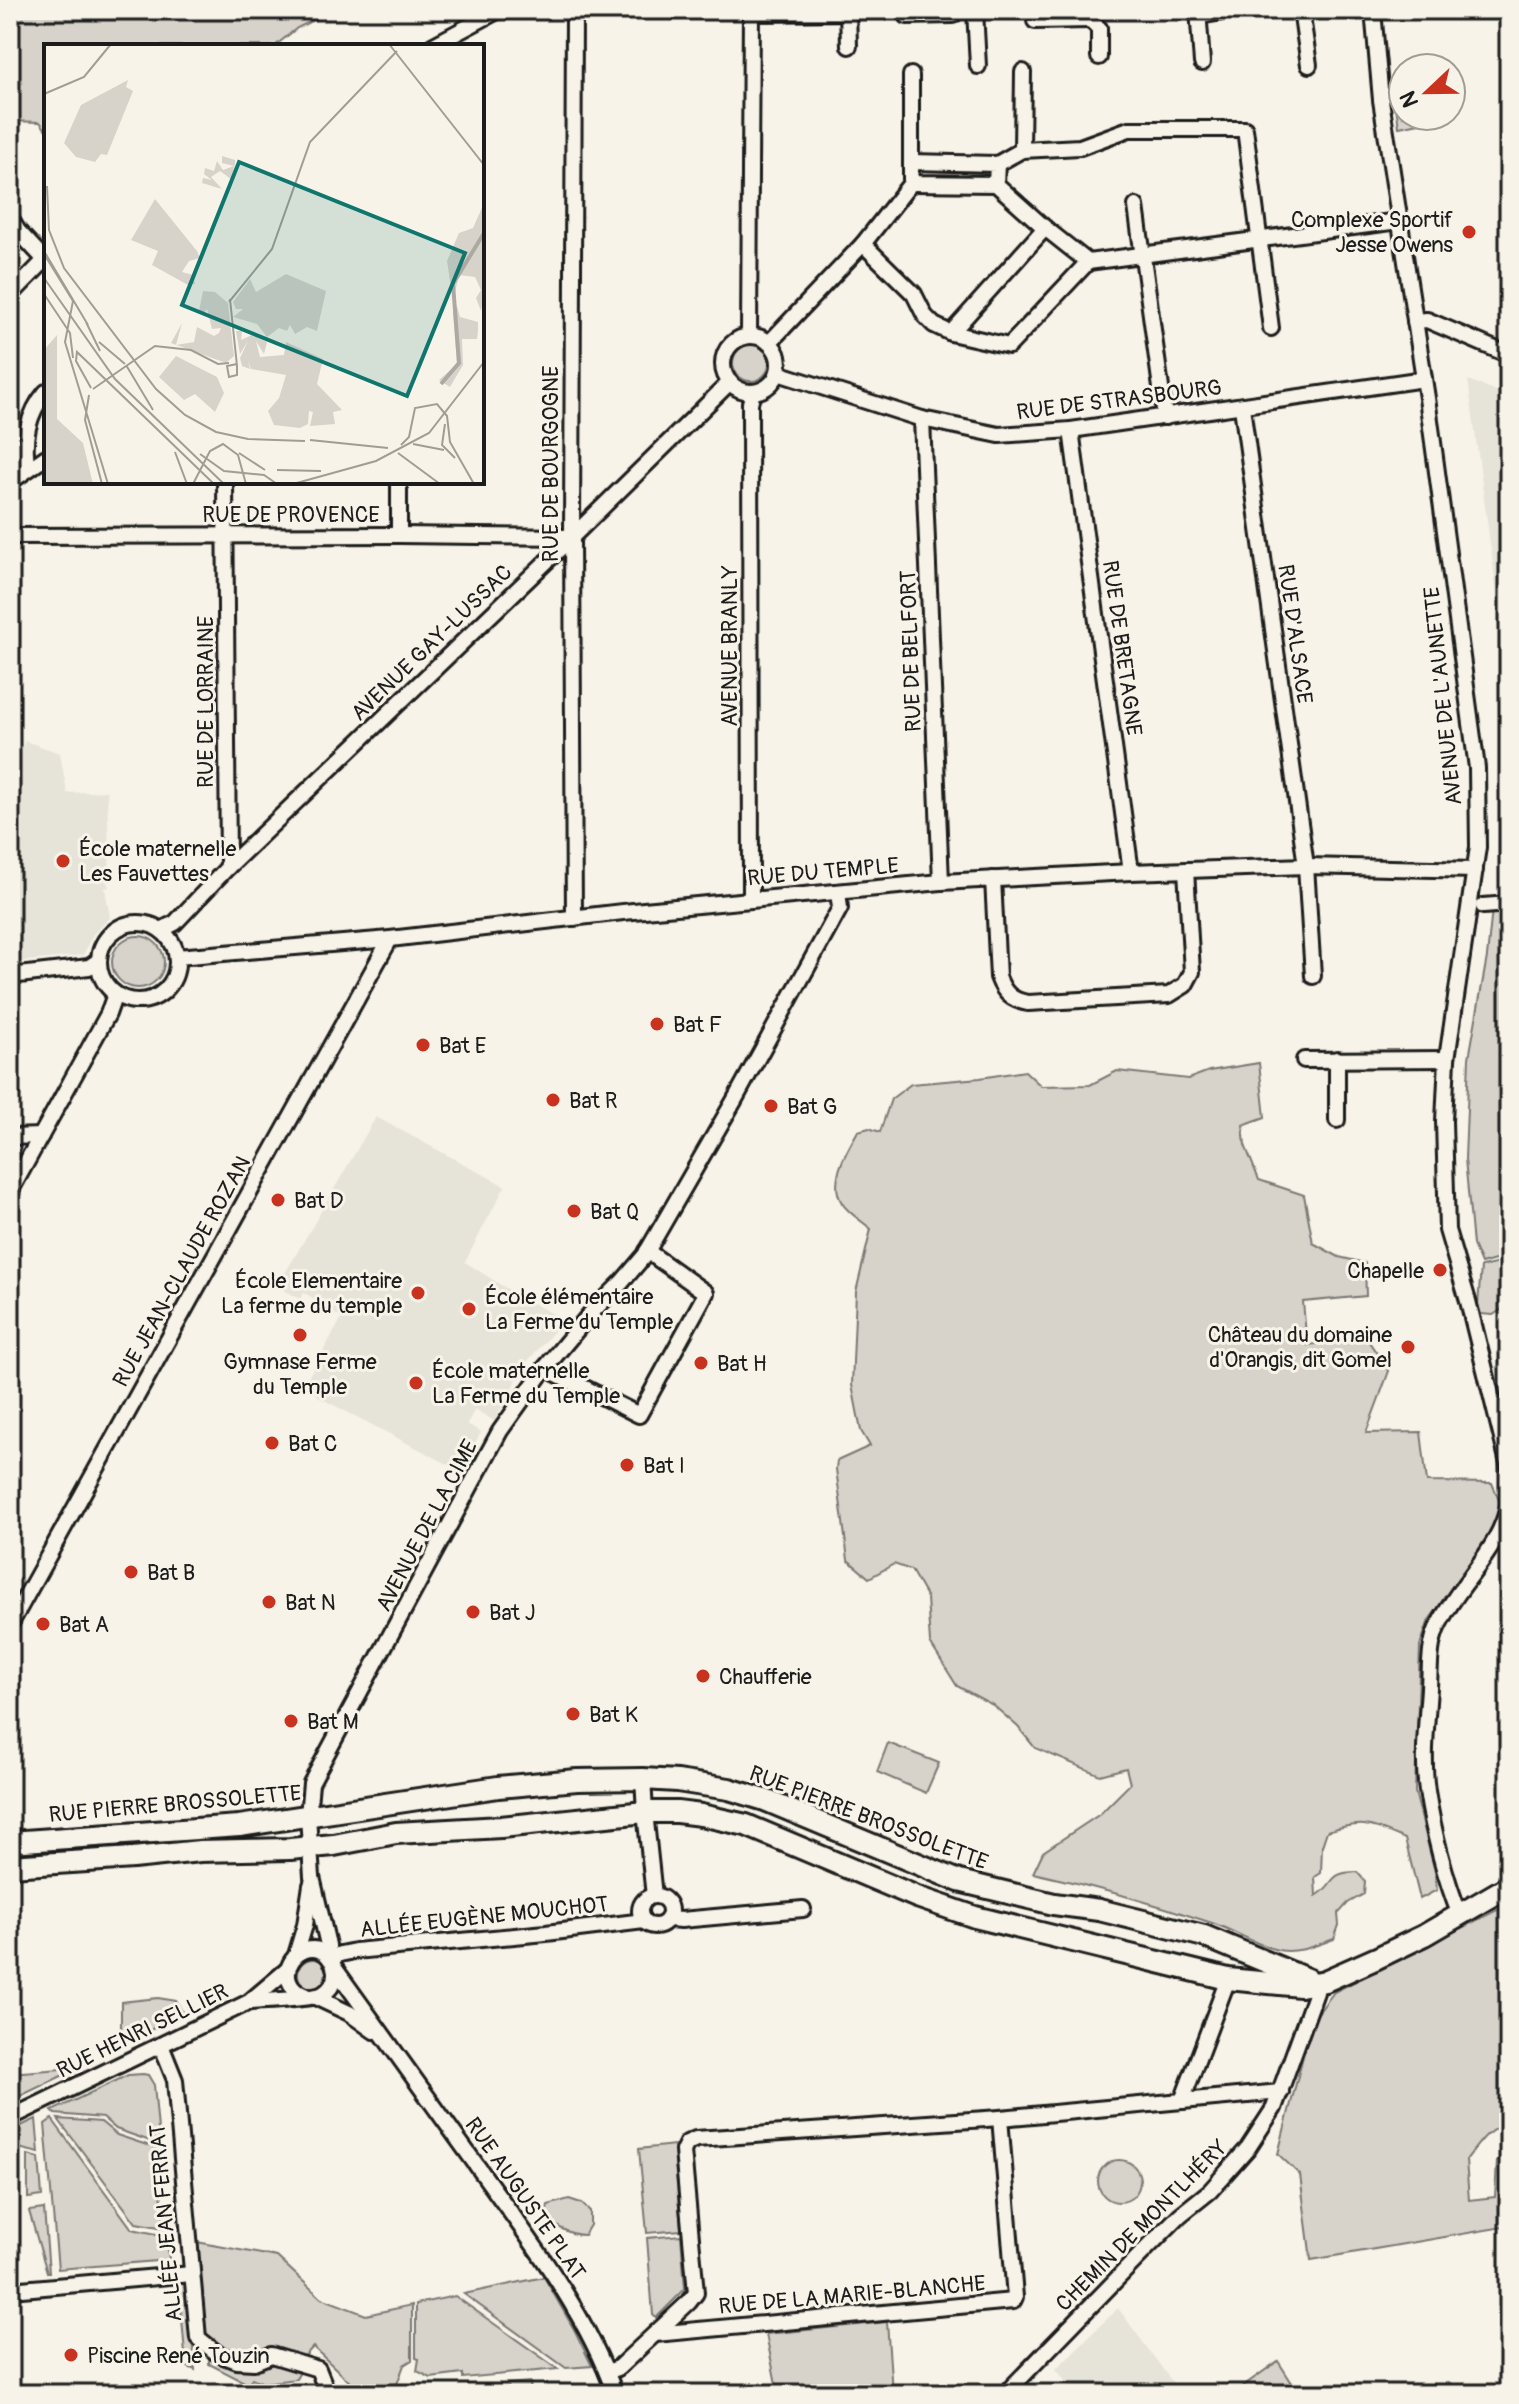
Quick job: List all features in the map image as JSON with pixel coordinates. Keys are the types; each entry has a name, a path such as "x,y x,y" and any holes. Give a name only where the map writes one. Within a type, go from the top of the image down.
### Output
{"main road":[{"name":"RUE PIERRE BROSSOLETTE","path":"10,1842 239,1826 475,1789 577,1780 643,1779 729,1789 785,1808 959,1881 1204,1936 1316,1983"},
{"path":"10,1866 200,1851 311,1848 396,1833 677,1812 728,1820 768,1834 917,1897 975,1917 1228,1979 1300,1986 1325,1981 1377,1958 1509,1886"}],"street":[{"path":"436,44 499,10"},
{"name":"RUE DE BOURGOGNE","path":"574,10 574,918"},
{"path":"907,16 969,10"},
{"path":"975,10 978,66"},
{"path":"1202,63 1199,13 1235,10"},
{"path":"1301,10 1309,65"},
{"name":"AVENUE DE L'AUNETTE","path":"1373,10 1381,100 1424,379 1477,768 1478,847 1447,1059 1444,1121 1447,1230 1509,1467"},
{"path":"749,336 752,11 848,11 849,46"},
{"path":"1035,21 1090,15 1099,28 1099,57"},
{"path":"1022,150 1023,72"},
{"path":"769,343 863,244 911,183 911,75"},
{"path":"911,162 997,164 1022,150 1080,147 1129,129 1245,129 1271,328"},
{"path":"996,184 997,164"},
{"path":"911,183 996,184 1088,262"},
{"path":"1136,206 1165,417"},
{"path":"10,218 14,231 44,258"},
{"path":"863,244 914,294 929,322 951,333 1009,346 1088,262 1399,221"},
{"path":"951,333 1045,228"},
{"path":"10,296 44,260"},
{"path":"1415,321 1427,320 1509,355"},
{"path":"749,336 769,343 778,359 778,373 770,384 753,392 736,388 723,366 727,349 749,336"},
{"name":"RUE DE STRASBOURG","path":"778,373 922,419 999,435 1071,430 1424,379"},
{"name":"AVENUE GAY-LUSSAC","path":"161,930 175,923 228,867 730,382"},
{"name":"AVENUE BRANLY","path":"751,900 750,403 753,392"},
{"path":"28,468 27,432 34,410 44,395"},
{"name":"RUE D'ALSACE","path":"1242,407 1306,866 1313,976"},
{"name":"RUE DE BELFORT","path":"922,419 941,882"},
{"name":"RUE DE BRETAGNE","path":"1071,430 1131,872"},
{"path":"10,482 44,458"},
{"name":"RUE DE LORRAINE","path":"225,484 228,867"},
{"path":"399,484 399,535"},
{"name":"RUE DE PROVENCE","path":"10,536 572,537"},
{"name":"RUE DU TEMPLE","path":"177,957 390,939 941,882 1306,866 1475,870"},
{"path":"993,879 998,977 1011,999 1028,1003 1169,995 1185,985 1192,972 1186,870"},
{"name":"AVENUE DE LA CIME","path":"312,1877 308,1816 309,1792 315,1776 500,1431 545,1368 647,1251 840,908 838,892"},
{"path":"1483,906 1509,904"},
{"path":"141,923 161,930 174,947 177,957 176,970 163,992 152,999 139,1001 126,1000 115,994 100,974 98,961 104,941 120,926 141,923"},
{"name":"RUE JEAN-CLAUDE ROZAN","path":"10,1625 390,939"},
{"path":"10,976 89,967 98,961"},
{"path":"10,1192 108,1014 115,994"},
{"path":"1337,1059 1337,1120"},
{"path":"1304,1060 1447,1059"},
{"path":"10,1137 41,1136"},
{"path":"545,1368 639,1415 706,1293 647,1251"},
{"path":"1460,1915 1447,1879 1427,1791 1431,1645 1446,1612 1492,1547 1504,1524 1509,1502"},
{"path":"643,1779 654,1896 663,1898 669,1905 668,1919"},
{"path":"249,2002 310,1997 330,1988 335,1978 312,1877"},
{"path":"310,1997 294,1989 288,1976 305,1925 312,1877"},
{"name":"ALLÉE EUGÈNE MOUCHOT","path":"644,1921 640,1908 645,1900 654,1896"},
{"name":"ALLÉE EUGÈNE MOUCHOT","path":"331,1961 340,1954 355,1951 644,1921 657,1926 668,1919 803,1909"},
{"path":"249,2002 309,1950 322,1952 331,1961"},
{"name":"RUE AUGUSTE PLAT","path":"331,1961 537,2250 580,2318 615,2394"},
{"path":"1182,2101 1228,1979"},
{"name":"CHEMIN DE MONTLHÉRY","path":"1005,2394 1148,2247 1231,2170 1263,2129 1281,2092 1316,1992 1316,1983"},
{"name":"RUE AUGUSTE PLAT","path":"310,1997 349,2013 384,2038"},
{"name":"RUE HENRI SELLIER","path":"10,2118 249,2002"},
{"name":"ALLÉE JEAN FERRAT","path":"161,2045 175,2080 198,2338 218,2354 236,2361 254,2362 271,2355 318,2369 328,2394"},
{"name":"RUE DE LA MARIE-BLANCHE","path":"607,2372 618,2368 696,2293 683,2151 687,2143 696,2139 1000,2118 1281,2092"},
{"name":"RUE DE LA MARIE-BLANCHE","path":"655,2334 1013,2301 1000,2118"},
{"path":"10,2290 192,2274"}],"shaded area":[{"path":"10,10 334,10 297,28 277,44 44,44 44,127 40,122 10,121"},
{"path":"751,345 764,350 769,363 764,376 751,381 738,376 733,363 738,350"},
{"path":"1468,380 1509,396 1509,682 1504,647"},
{"name":"École maternelle Les Fauvettes","path":"25,741 60,753 67,793 107,791 110,880 106,880 109,887 105,888 110,918 93,934 83,955 10,963 10,878 22,847 10,835 10,779"},
{"path":"1509,906 1509,1256 1481,1264 1473,1245 1465,1159 1469,1058 1492,909"},
{"path":"138,936 157,943 164,962 157,981 138,988 119,981 112,962 119,943"},
{"path":"1259,1063 1265,1117 1243,1125 1245,1145 1259,1180 1304,1195 1313,1243 1339,1257 1365,1263 1366,1296 1303,1302 1307,1345 1367,1339 1389,1371 1366,1433 1421,1432 1427,1482 1492,1483 1501,1505 1490,1538 1429,1620 1420,1646 1415,1792 1437,1890 1420,1899 1405,1839 1367,1825 1327,1831 1322,1846 1321,1873 1315,1877 1316,1896 1336,1876 1357,1872 1365,1881 1364,1894 1348,1903 1338,1914 1339,1925 1334,1939 1290,1951 1266,1946 1220,1926 1168,1909 1033,1873 1043,1852 1100,1814 1130,1784 1126,1768 1100,1775 1035,1748 1018,1727 993,1705 957,1686 930,1643 927,1598 911,1570 894,1564 869,1578 848,1560 836,1469 837,1461 870,1446 861,1431 852,1385 856,1292 871,1229 842,1203 838,1194 838,1175 858,1131 869,1128 880,1132 891,1099 911,1084 1025,1071 1041,1086 1090,1085 1117,1071 1188,1079 1209,1071"},
{"path":"376,1117 505,1186 465,1262 564,1320 526,1363 494,1421 475,1409 467,1424 481,1432 461,1471 320,1398 305,1383 342,1318 334,1313 332,1316 328,1314 331,1308 304,1293 300,1299 277,1287"},
{"path":"1509,1261 1509,1286 1504,1308 1493,1315 1481,1314 1478,1305 1481,1267"},
{"path":"888,1743 939,1763 926,1793 877,1772"},
{"path":"1509,1904 1509,2123 1489,2133 1466,2160 1469,2200 1495,2197 1497,2161 1509,2156 1509,2226 1311,2260 1300,2175 1278,2154 1312,2021 1334,1992"},
{"path":"313,1959 319,1960 327,1968 327,1980 319,1988 313,1989 307,1988 299,1980 298,1974 299,1968 307,1960"},
{"path":"158,1998 176,2001 181,2016 123,2042 121,2002"},
{"path":"74,2070 10,2101 10,2073"},
{"path":"128,2075 148,2075 154,2085 159,2140 150,2141 116,2129 103,2118 55,2114 52,2111"},
{"path":"36,2119 39,2153 14,2147 10,2131"},
{"path":"52,2119 132,2229 167,2236 169,2260 58,2269 45,2124"},
{"path":"58,2119 101,2122 117,2135 156,2148 165,2228 136,2223"},
{"path":"674,2145 681,2230 647,2233 639,2149"},
{"path":"28,2155 39,2158 42,2196 28,2198"},
{"path":"1119,2160 1134,2166 1140,2181 1134,2196 1119,2202 1104,2196 1098,2181 1104,2166"},
{"path":"569,2199 581,2203 590,2211 590,2225 584,2235 563,2230 546,2215 548,2205"},
{"path":"44,2209 49,2272 29,2211"},
{"path":"681,2235 685,2289 656,2318 653,2315 647,2238"},
{"path":"197,2242 277,2257 321,2298 366,2315 412,2305 412,2360 404,2365 397,2384 356,2388 313,2347 302,2359 278,2351 240,2355 205,2338"},
{"path":"544,2277 592,2366 566,2368 464,2294"},
{"path":"179,2283 187,2283 195,2370 186,2366"},
{"path":"455,2296 558,2369 463,2378 463,2374 431,2378 417,2371 416,2304"},
{"path":"1118,2308 1181,2394 1075,2394 1056,2369"},
{"path":"887,2322 890,2394 778,2394 766,2334"},
{"path":"209,2357 236,2368 275,2364 300,2372 296,2379 263,2383 252,2378 248,2384 209,2364"},
{"path":"1278,2361 1299,2394 1232,2394"},
{"path":"530,2382 531,2394 509,2394 508,2384"}],"place":[{"name":"Complexe Sportif Jesse Owens","path":"1469,232"},
{"name":"École maternelle Les Fauvettes","path":"63,861"},
{"name":"Bat F","path":"657,1024"},
{"name":"Bat E","path":"423,1045"},
{"name":"Bat R","path":"553,1100"},
{"name":"Bat G","path":"771,1106"},
{"name":"Bat D","path":"278,1200"},
{"name":"Bat Q","path":"574,1211"},
{"name":"Chapelle","path":"1440,1270"},
{"name":"École Elementaire La ferme du temple","path":"418,1293"},
{"name":"École élémentaire La Ferme du Temple","path":"469,1309"},
{"name":"Gymnase Ferme du Temple","path":"300,1335"},
{"name":"Château du domaine d'Orangis, dit Gomel","path":"1408,1347"},
{"name":"Bat H","path":"701,1363"},
{"name":"École maternelle La Ferme du Temple","path":"416,1383"},
{"name":"Bat C","path":"272,1443"},
{"name":"Bat I","path":"627,1465"},
{"name":"Bat B","path":"131,1572"},
{"name":"Bat N","path":"269,1602"},
{"name":"Bat J","path":"473,1612"},
{"name":"Bat A","path":"43,1624"},
{"name":"Chaufferie","path":"703,1676"},
{"name":"Bat K","path":"573,1714"},
{"name":"Bat M","path":"291,1721"},
{"name":"Piscine René Touzin","path":"71,2355"}]}
